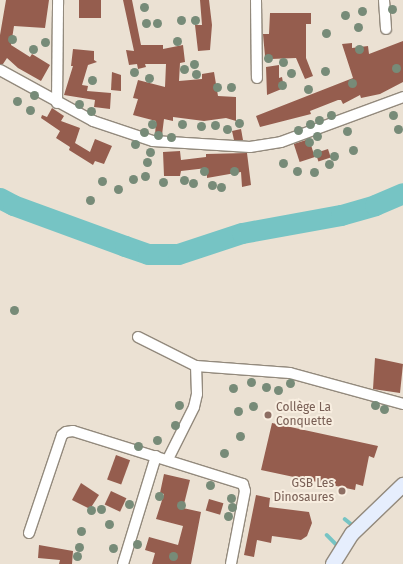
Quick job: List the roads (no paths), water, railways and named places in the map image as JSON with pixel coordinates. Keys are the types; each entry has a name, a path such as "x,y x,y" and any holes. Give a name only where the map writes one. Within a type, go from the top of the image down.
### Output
{"main road":[{"path":"333,564 352,534 403,485"}],"street":[{"path":"57,103 58,0"},
{"path":"256,0 257,78"},
{"path":"384,0 386,29"},
{"path":"0,70 23,81 57,103 108,128 153,141 250,147 281,142 403,97"},
{"path":"138,337 196,366 290,373 403,404"},
{"path":"168,459 194,407 197,394 196,366"},
{"path":"29,533 62,435 66,432 74,431 168,459 243,484 245,491 231,564"},
{"path":"124,564 156,456"}],"waterway":[{"path":"0,198 13,205 148,254 178,254 242,233 341,215 375,205 403,193"},
{"path":"345,519 355,527"},
{"path":"327,535 339,547"}],"place":[{"name":"Collège La Conquette","path":"268,415"},
{"name":"GSB Les Dinosaures","path":"342,491"}]}
